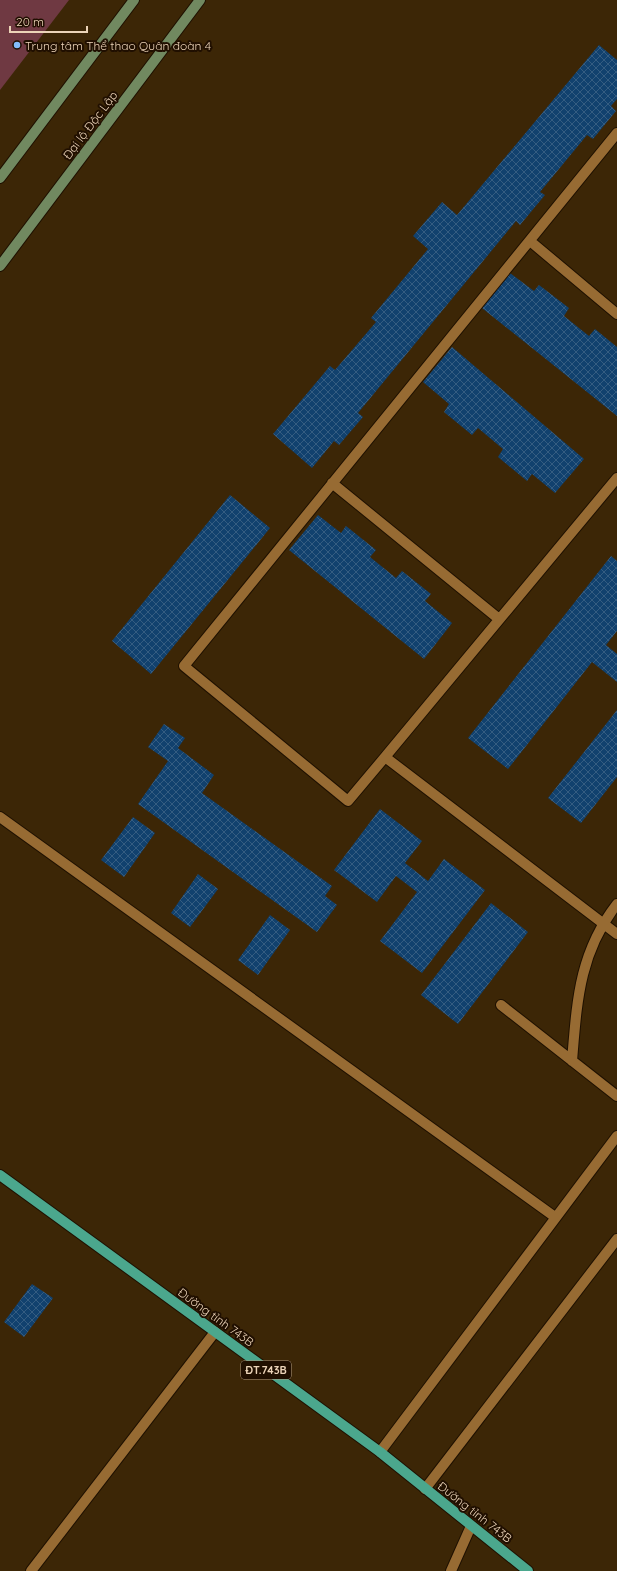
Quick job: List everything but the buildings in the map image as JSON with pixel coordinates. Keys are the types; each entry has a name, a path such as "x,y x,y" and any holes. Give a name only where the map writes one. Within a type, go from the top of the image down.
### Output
{"main road":[{"path":"0,178 134,0"},
{"name":"Đại lộ Độc Lập","path":"0,266 200,0"},
{"name":"Đường tỉnh 743B","path":"0,1175 380,1452 528,1571"}],"street":[{"path":"617,133 184,666 348,801 617,478"},
{"path":"530,241 617,314"},
{"path":"332,484 499,620"},
{"path":"385,757 617,934"},
{"path":"0,817 555,1217"},
{"path":"572,1061 577,1008 582,976 593,942 602,923 617,904"},
{"path":"501,1005 617,1096"},
{"path":"380,1452 617,1136"},
{"path":"425,1489 617,1238"},
{"path":"31,1571 215,1332"},
{"path":"451,1571 471,1526"}],"shaded area":[{"name":"Trung tâm Thể thao Quân đoàn 4","path":"0,0 69,0 0,90"}],"place":[{"name":"Trung tâm Thể thao Quân đoàn 4","path":"17,45"}]}
